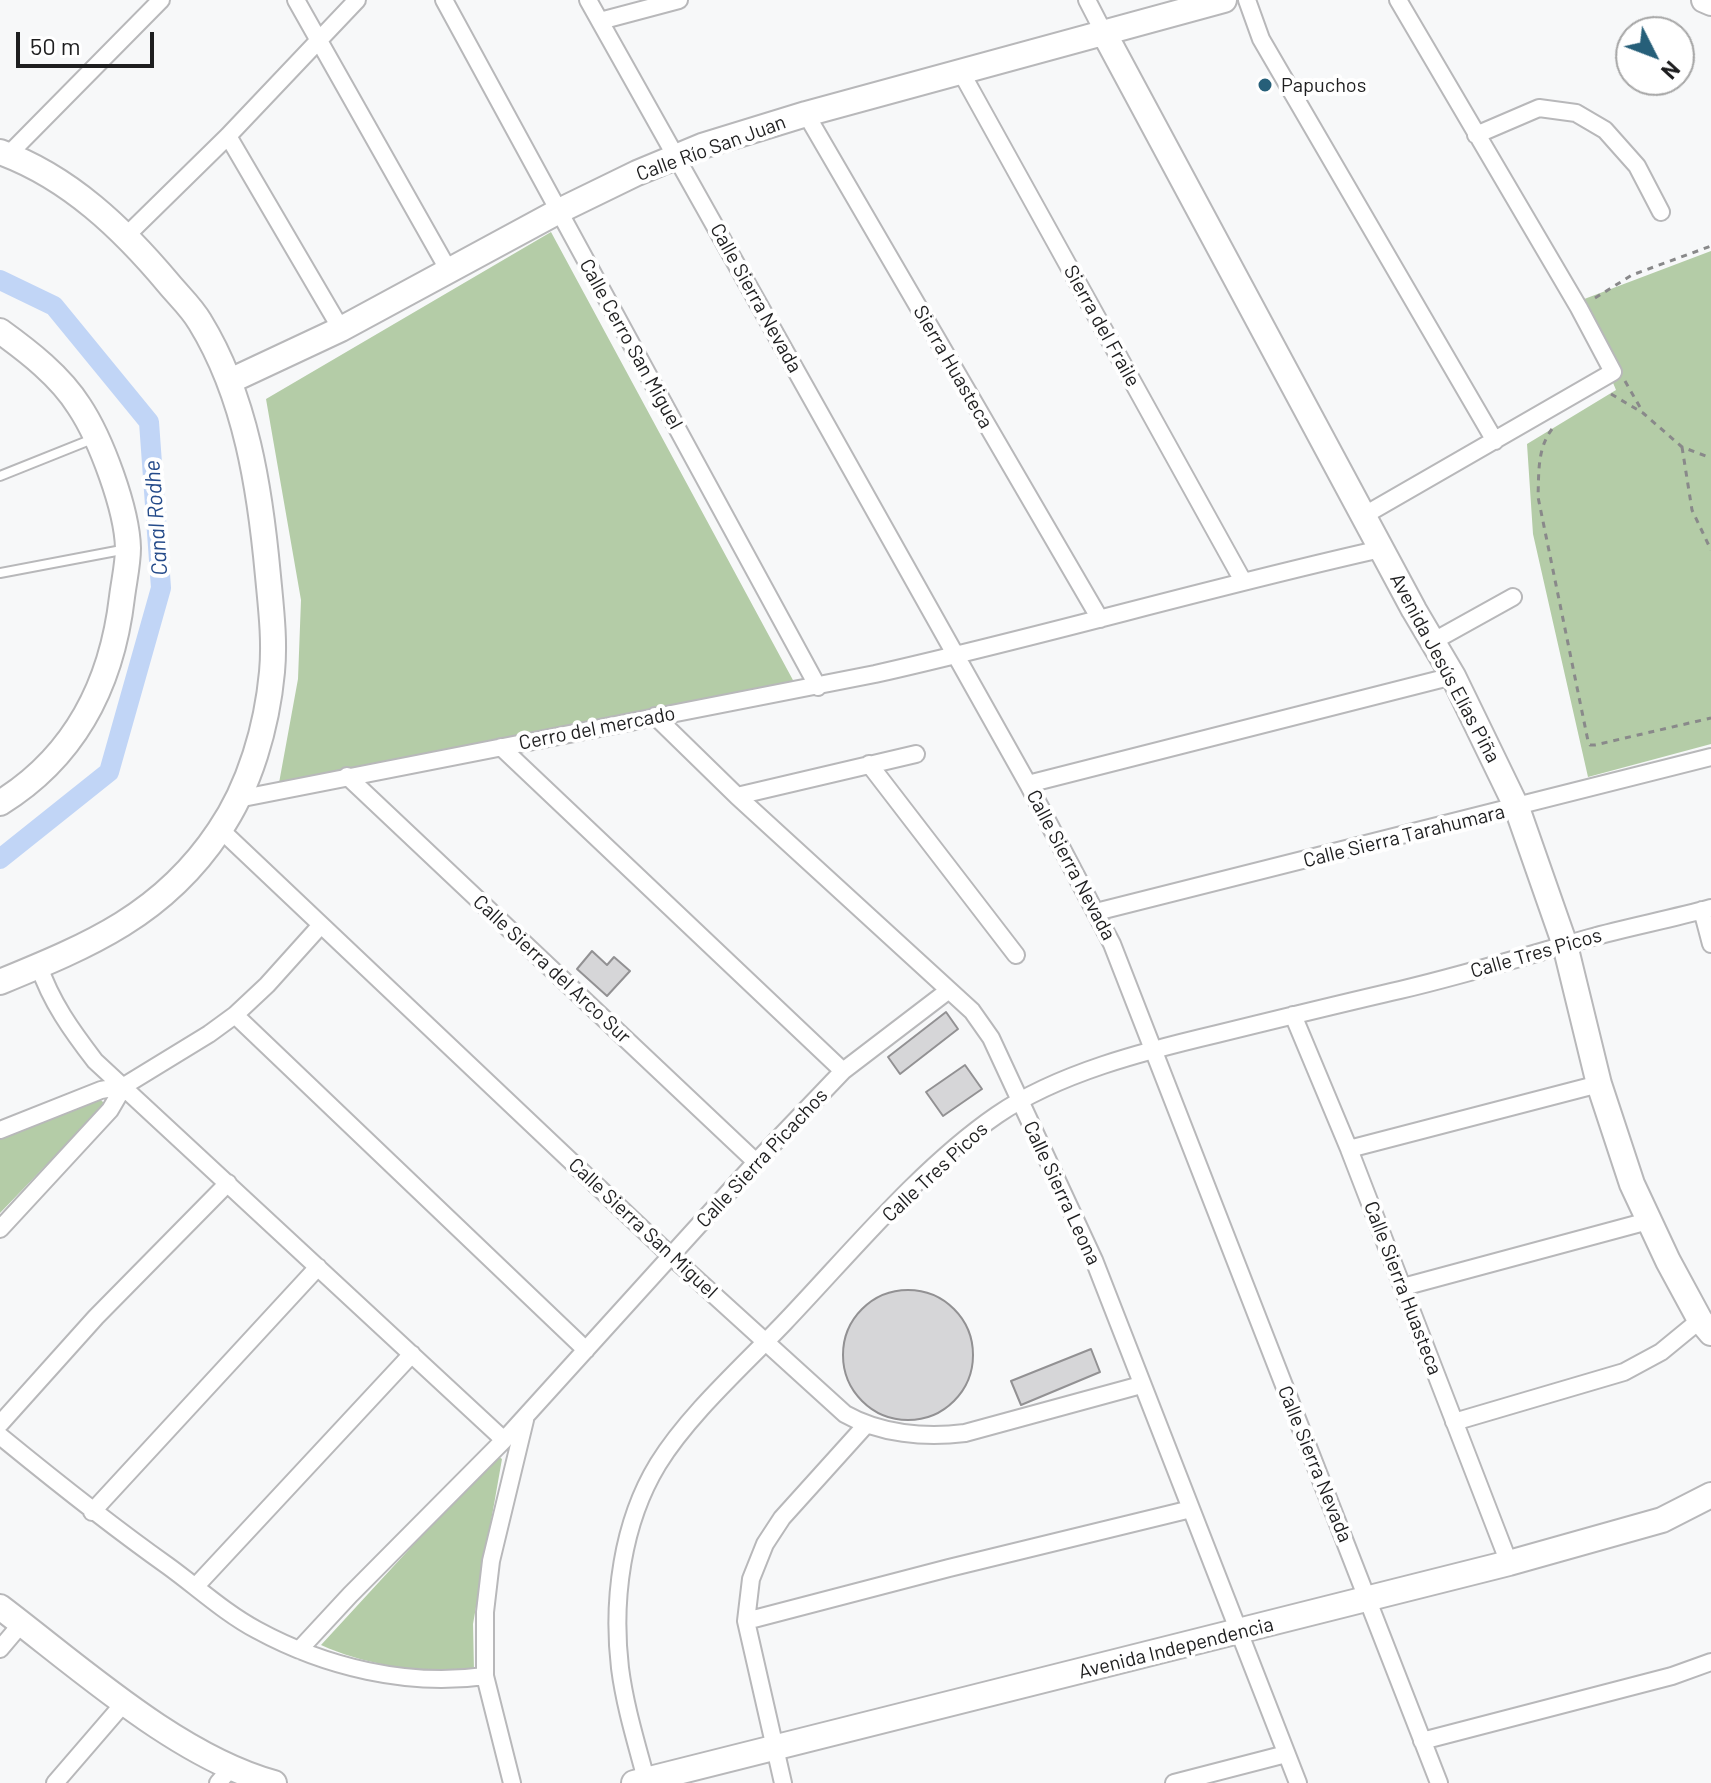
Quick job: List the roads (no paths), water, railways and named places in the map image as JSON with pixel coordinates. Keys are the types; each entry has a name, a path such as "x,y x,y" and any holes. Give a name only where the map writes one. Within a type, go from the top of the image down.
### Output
{"street":[{"path":"0,982 83,948 145,911 187,874 221,830 238,799 263,723 272,673 274,635 261,508 230,381 199,320 102,212 74,192 4,153 161,0"},
{"path":"296,0 449,271"},
{"path":"126,236 228,136 357,0"},
{"name":"Calle Cerro San Miguel","path":"444,0 818,687"},
{"name":"Calle Sierra Nevada","path":"588,0 1028,784 1112,944 1439,1783"},
{"path":"600,21 679,0"},
{"path":"1087,0 1104,33"},
{"name":"Calle Río San Juan","path":"230,381 341,329 559,211 677,157 735,135 806,114 1223,0"},
{"path":"1247,0 1261,39 1495,441"},
{"path":"1363,516 1613,372 1579,308 1398,0"},
{"path":"1704,0 1711,3"},
{"name":"Avenida Jesús Elías Piña","path":"1104,33 1363,516 1453,676 1517,808 1565,945 1599,1084 1632,1184 1648,1221 1706,1326"},
{"name":"Sierra del Fraile","path":"961,72 1243,581"},
{"path":"1476,135 1539,108 1576,113 1605,130 1637,166 1661,212"},
{"name":"Sierra Huasteca","path":"806,114 1100,619"},
{"path":"228,136 341,329"},
{"path":"0,331 21,346 66,389 80,407 96,438 122,508 128,549 118,629 88,714 70,741 46,767 0,803"},
{"name":"Cerro del mercado","path":"238,799 655,716 818,687 956,656 1243,581 1381,549"},
{"path":"1432,642 1513,597"},
{"path":"1028,784 1453,676"},
{"name":"Calle Sierra Leona","path":"655,716 737,796 972,1011 991,1038 1094,1260 1298,1783"},
{"path":"501,747 843,1071"},
{"path":"737,796 916,754"},
{"name":"Calle Sierra Tarahumara","path":"1096,912 1711,757"},
{"path":"869,764 1016,955"},
{"name":"Calle Sierra del Arco Sur","path":"347,776 756,1162"},
{"name":"Calle Sierra San Miguel","path":"221,830 671,1256 845,1414 865,1426 942,1436 965,1433 1141,1385"},
{"path":"1707,909 1711,944"},
{"name":"Calle Tres Picos","path":"642,1782 620,1668 617,1608 622,1566 634,1513 659,1463 682,1431 766,1342 923,1178 976,1131 1020,1102 1082,1074 1152,1050 1424,984 1707,909"},
{"path":"0,1130 101,1090 124,1086 209,1034 267,985 321,925"},
{"path":"39,966 46,988 70,1029 95,1061 504,1440"},
{"name":"Calle Sierra Picachos","path":"299,1650 504,1440 756,1162 843,1071 949,990"},
{"path":"235,1015 586,1350"},
{"name":"Calle Sierra Huasteca","path":"1293,1015 1349,1149 1509,1563"},
{"path":"1349,1149 1599,1084"},
{"path":"0,1229 110,1110 124,1086"},
{"path":"0,1424 96,1317 228,1183"},
{"path":"1403,1287 1648,1221"},
{"path":"92,1512 318,1267"},
{"path":"1454,1422 1624,1372 1706,1326"},
{"path":"196,1586 412,1354"},
{"name":"Calle Sierra Picachos","path":"512,1783 485,1676 485,1612 491,1561 526,1416"},
{"path":"783,1783 746,1621 751,1579 765,1544 782,1518 865,1426"},
{"path":"0,1436 92,1512 255,1629 299,1650 353,1669 400,1677 457,1680 485,1676"},
{"name":"Avenida Independencia","path":"642,1782 1509,1563 1662,1520 1711,1495"},
{"path":"746,1621 1191,1509"},
{"path":"0,1607 224,1776 274,1783"},
{"path":"0,1649 22,1623"},
{"path":"1422,1741 1672,1676 1711,1662"},
{"path":"55,1783 124,1703"},
{"path":"1174,1783 1286,1754"}],"lane":[{"path":"0,476 96,438"},
{"path":"0,573 128,549"}],"waterway":[{"name":"Canal Rodhe","path":"0,280 54,306 149,422 161,588 109,772 0,859"}],"place":[{"name":"Papuchos","path":"1265,85"}]}
